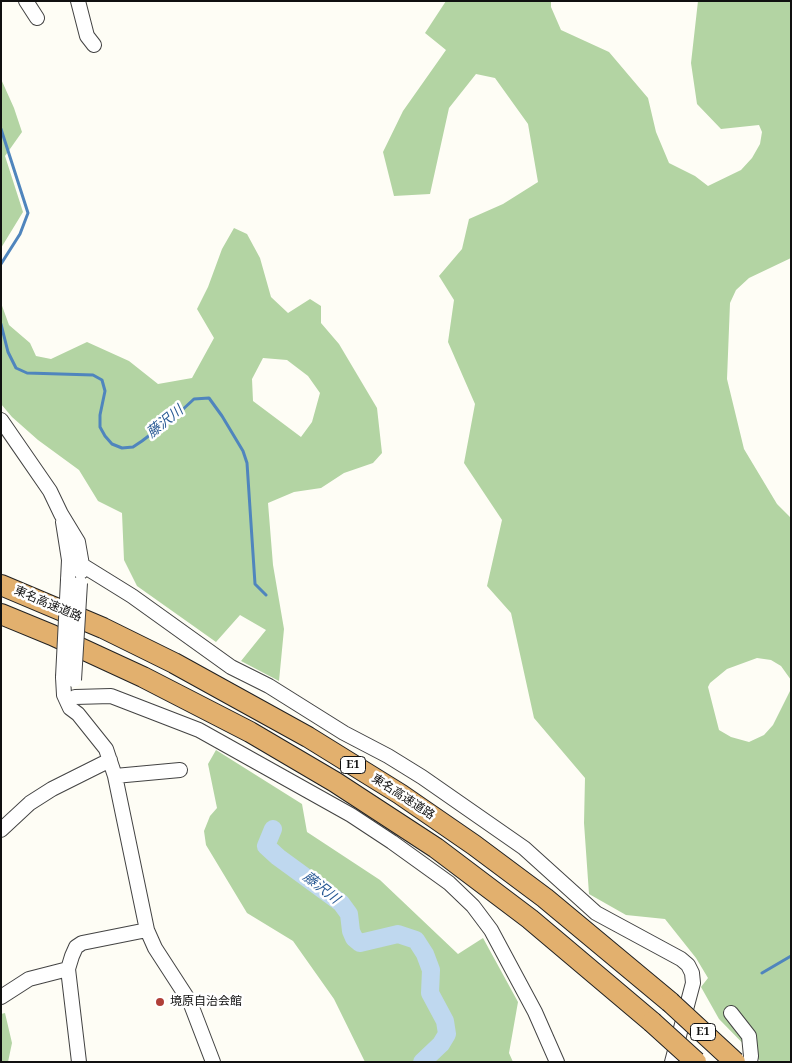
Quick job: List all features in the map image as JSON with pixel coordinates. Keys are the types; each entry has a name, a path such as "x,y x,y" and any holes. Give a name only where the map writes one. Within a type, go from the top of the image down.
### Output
{"highway":[{"name":"東名高速道路","path":"1,585 103,628 174,663 308,737 400,794 474,845 544,898 670,1002 749,1060"},
{"name":"東名高速道路","path":"1,614 143,677 250,732 335,782 436,848 530,919 652,1022 696,1062"}],"street":[{"path":"26,1 37,18"},
{"path":"78,1 87,36 94,45"},
{"path":"1,420 50,491 78,542 75,563 69,679 64,695 70,708 78,714 106,749 115,776 147,930 155,948 190,1002 213,1062"},
{"path":"75,563 132,596 231,667 269,686 315,713 344,733 388,756 422,777 524,848 596,914 681,959 688,965 692,973 692,983 672,1062"},
{"path":"69,679 78,714"},
{"path":"75,697 111,696 199,730 351,815 406,851 449,883 473,906 491,930 535,1012 557,1062"},
{"path":"1,830 30,803 110,760"},
{"path":"115,776 180,770"},
{"path":"79,1062 68,969 76,947 82,943 147,930"},
{"path":"1,997 29,980 68,969"},
{"path":"731,1012 750,1036 749,1060"}],"green space":[{"path":"446,1 551,1 551,7 561,30 609,52 648,98 656,132 669,163 695,176 708,186 741,170 752,158 760,144 762,132 759,125 721,129 697,104 691,63 698,1 791,1 791,258 749,278 736,290 730,303 727,379 744,449 777,504 791,518 791,680 781,666 771,660 757,658 727,669 710,683 708,687 719,730 731,737 749,742 764,735 773,725 790,691 791,681 791,1062 761,1062 719,1019 701,987 708,978 696,958 665,919 626,915 589,894 584,823 585,778 534,718 511,613 487,586 502,520 464,463 475,404 448,342 454,300 439,276 462,249 469,219 503,204 538,182 528,124 495,78 476,74 449,108 430,194 394,196 383,152 403,111 446,50 425,33"},
{"path":"1,79 22,132 5,156 23,212 1,248"},
{"path":"234,228 247,234 260,258 271,297 288,313 310,299 321,306 321,323 339,344 377,408 382,453 373,463 344,473 321,488 294,492 268,503 273,565 284,629 279,681 241,661 266,630 240,615 216,642 137,586 124,560 122,513 98,501 79,470 38,440 12,417 1,404 1,303 9,325 30,343 36,356 51,359 87,342 129,361 158,384 192,378 214,338 197,309 208,287 222,249","holes":["263,358 287,360 308,376 320,393 312,422 301,437 253,401 252,379"]},
{"path":"216,750 302,804 307,832 380,880 458,954 483,938 518,1002 509,1053 513,1062 365,1062 334,999 293,941 247,913 206,845 204,831 210,816 217,808 208,764"},
{"path":"5,1013 12,1043 8,1062 1,1062 1,1014"}],"waterway":[{"name":"藤沢川","path":"1,129 28,213 20,234 1,264"},
{"name":"藤沢川","path":"1,324 8,352 16,368 27,373 93,375 102,380 105,391 100,415 100,427 112,444 122,448 133,447 142,441 194,399 209,398 243,451 247,463 255,584 266,595"},
{"name":"藤沢川","path":"273,829 266,846 341,903 349,914 351,931 354,938 360,943 398,934 416,940 425,954 431,970 430,993 445,1021 447,1034 441,1044 422,1062"},
{"path":"762,973 791,956"}],"place":[{"name":"境原自治会館","path":"160,1002"}]}
